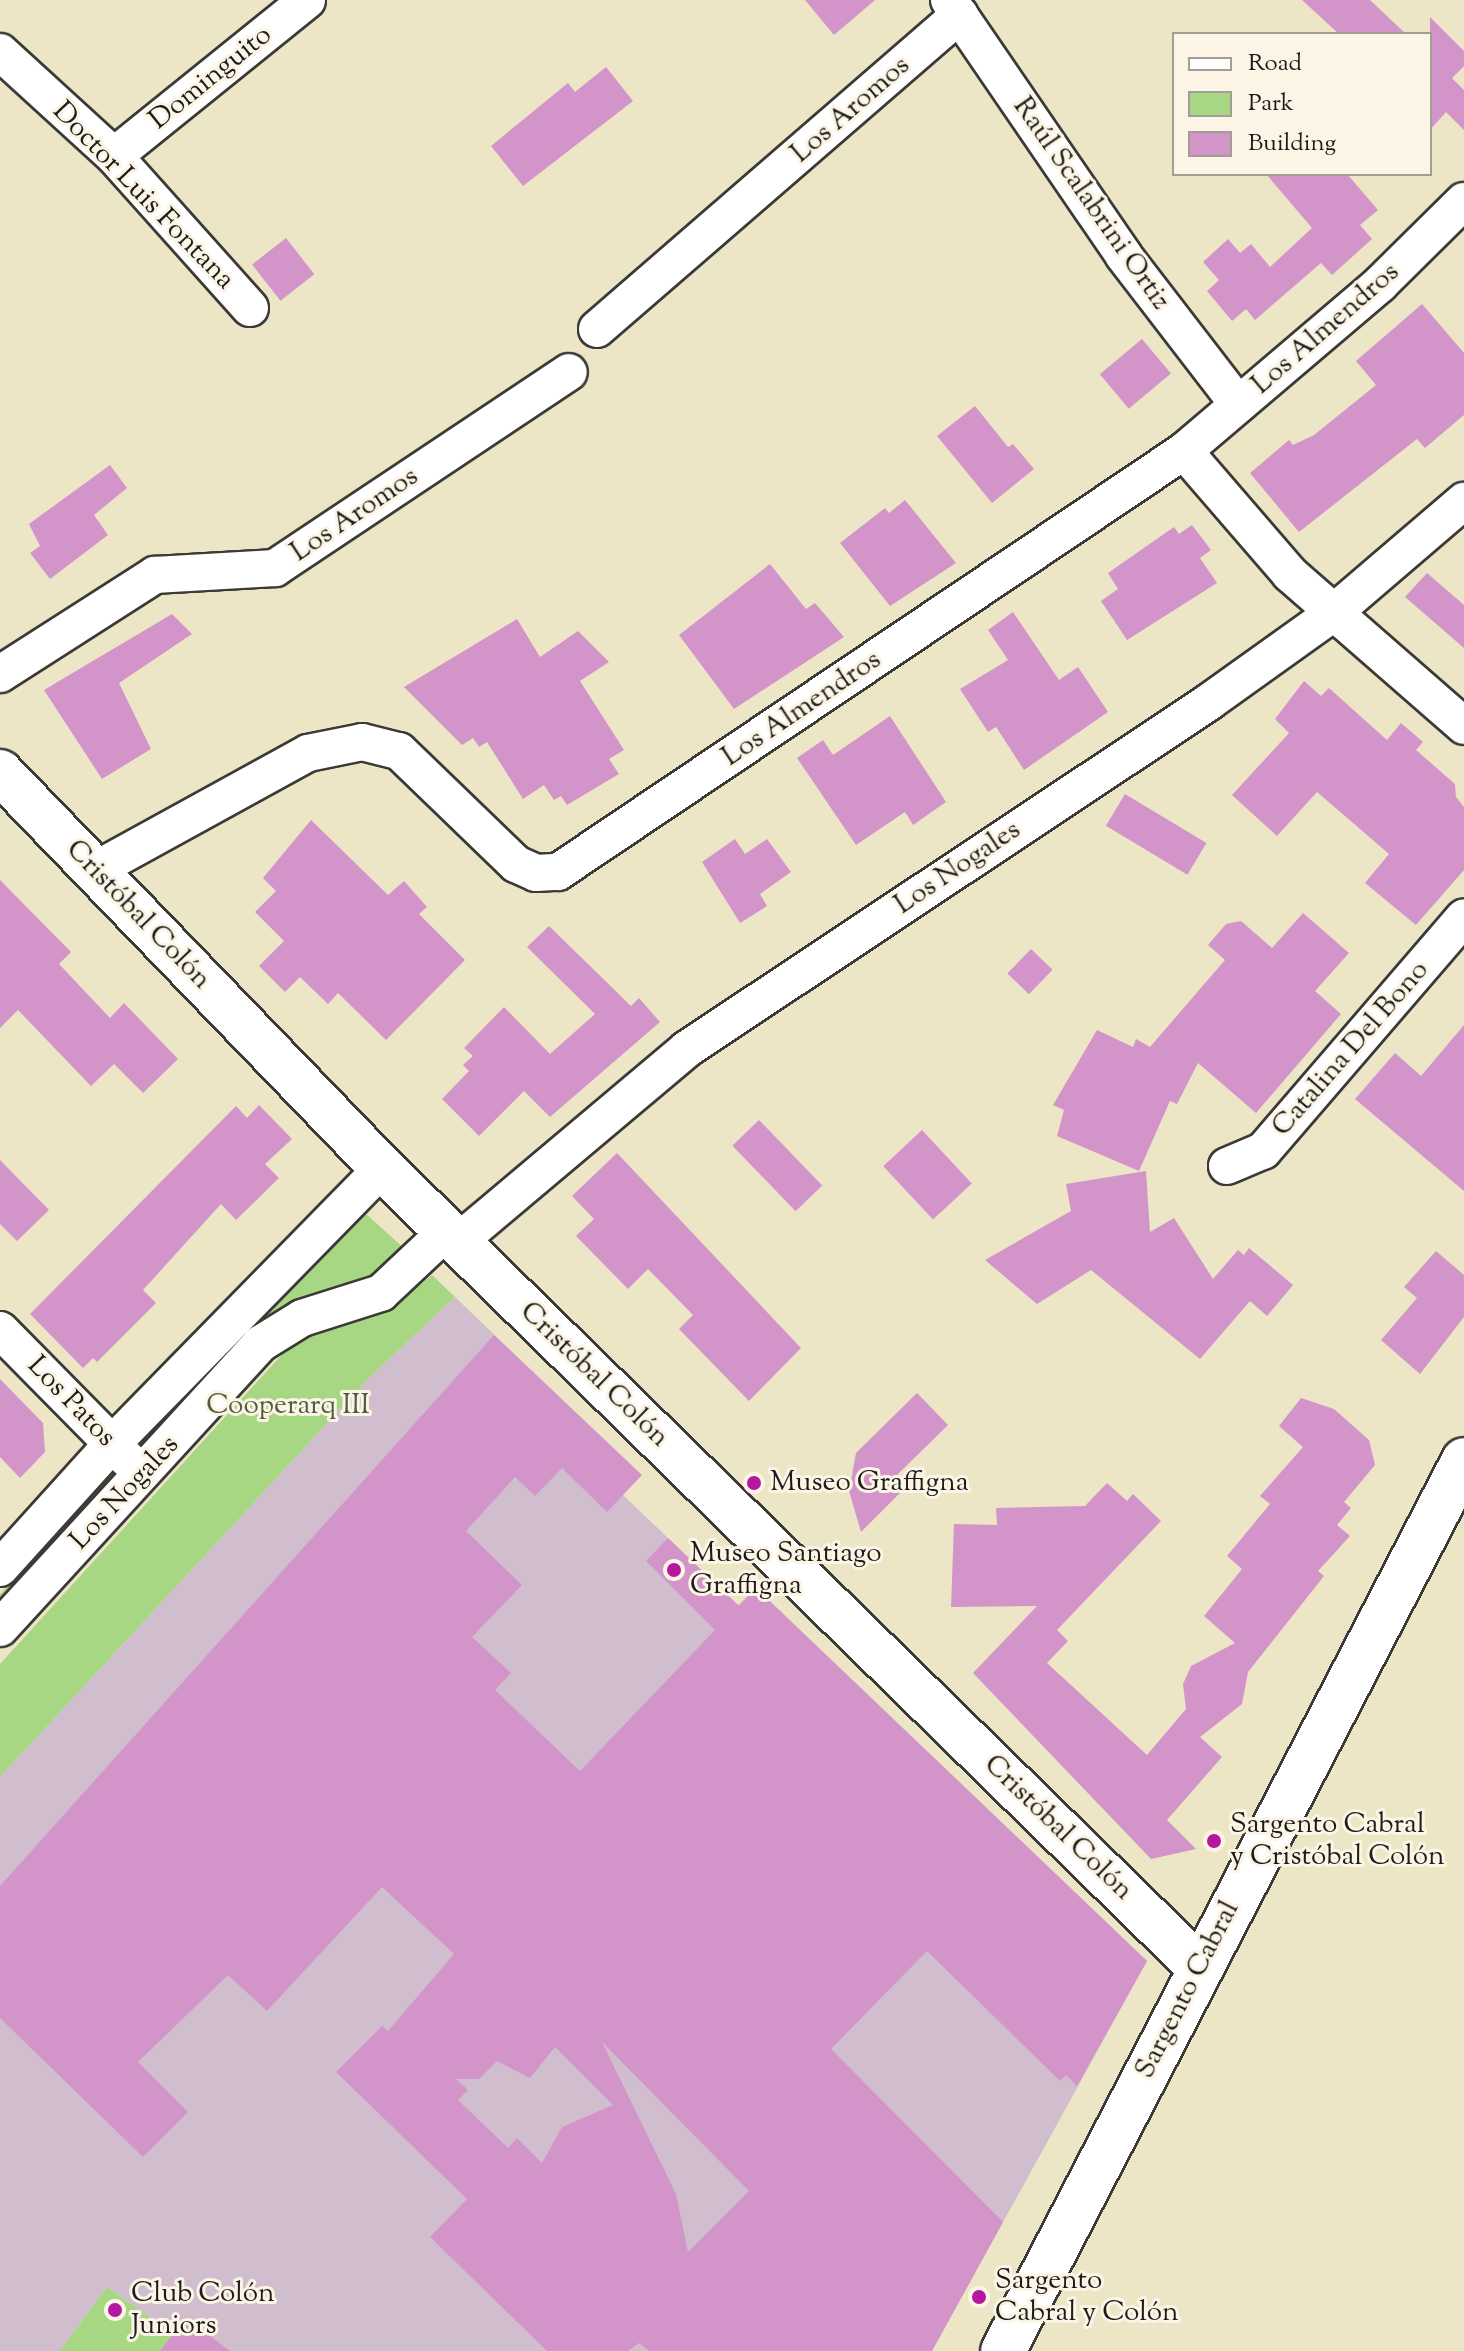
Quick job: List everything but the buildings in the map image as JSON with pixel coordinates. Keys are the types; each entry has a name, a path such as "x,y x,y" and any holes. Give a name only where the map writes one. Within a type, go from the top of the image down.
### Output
{"street":[{"name":"Dominguito","path":"114,156 307,0"},
{"name":"Los Aromos","path":"597,329 954,8"},
{"name":"Raúl Scalabrini Ortiz","path":"954,8 1124,256 1238,404"},
{"name":"Doctor Luis Fontana","path":"0,52 114,156 250,308"},
{"name":"Los Almendros","path":"95,870 308,753 362,742 399,751 516,864 536,873 558,872 1184,451 1380,284 1464,201"},
{"name":"Los Aromos","path":"0,674 155,575 275,568 569,372"},
{"path":"1184,451 1332,614 1464,726"},
{"name":"Los Nogales","path":"0,1628 260,1344 302,1318 381,1293 687,1049 1209,702 1332,614 1464,501"},
{"name":"Cristóbal Colón","path":"0,772 382,1168 1200,1968"},
{"name":"Catalina Del Bono","path":"1227,1166 1263,1151 1464,917"},
{"name":"Los Nogales","path":"0,1568 112,1444 382,1168"},
{"name":"Los Patos","path":"0,1330 142,1475"},
{"name":"Sargento Cabral","path":"1003,2351 1464,1460"}],"shaded area":[{"path":"455,1297 555,1393 623,1495 738,1605 756,1588 1147,1961 932,2351 182,2351 168,2340 173,2333 107,2287 60,2351 0,2351 0,1777 369,1378"}],"green space":[{"name":"Cooperarq III","path":"364,1212 407,1251 370,1289 152,1440 147,1436"},
{"name":"Cooperarq III","path":"432,1275 455,1297 369,1378 0,1777 0,1664 288,1348 309,1334 390,1310"},
{"path":"104,1485 108,1488 0,1615 0,1594 97,1487"},
{"name":"Club Colón Juniors","path":"107,2287 173,2333 168,2340 182,2351 60,2351"}],"place":[{"name":"Museo Graffigna","path":"754,1483"},
{"name":"Museo Santiago Graffigna","path":"674,1570"},
{"name":"Sargento Cabral y Cristóbal Colón","path":"1214,1841"},
{"name":"Sargento Cabral y Colón","path":"979,2297"},
{"name":"Club Colón Juniors","path":"115,2310"}]}
